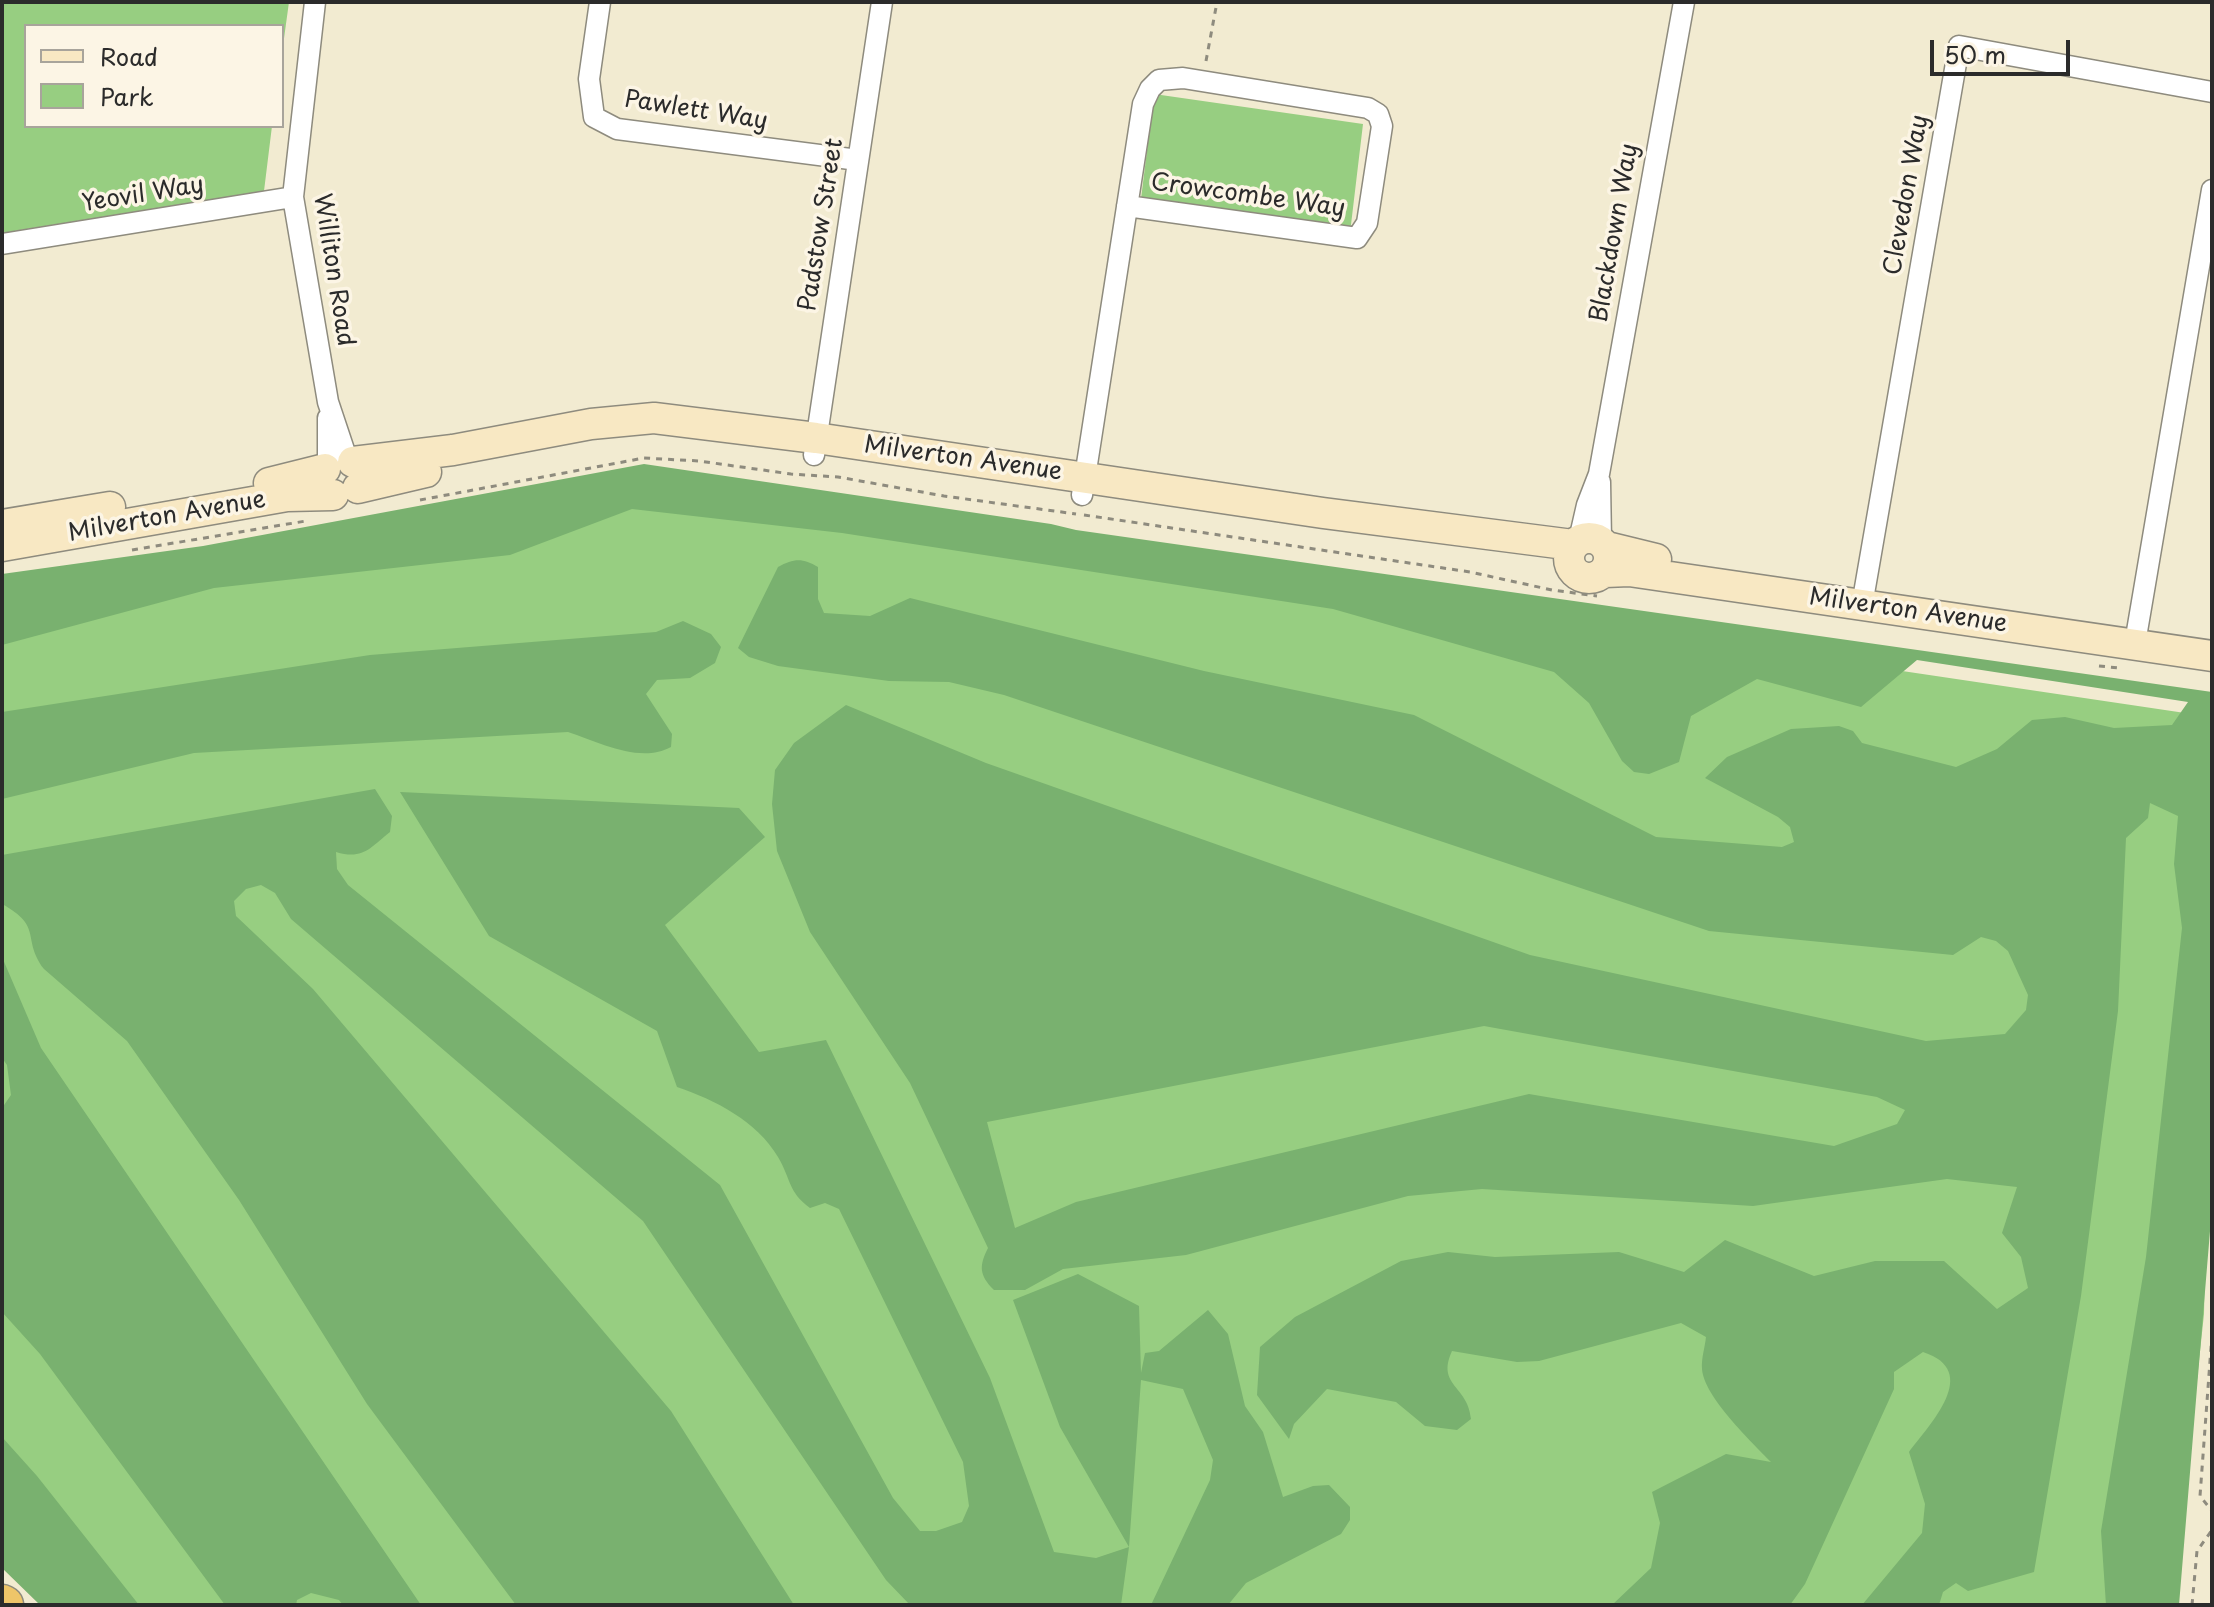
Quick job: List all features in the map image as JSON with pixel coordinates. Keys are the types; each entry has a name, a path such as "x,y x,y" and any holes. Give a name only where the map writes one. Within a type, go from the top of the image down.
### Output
{"street":[{"name":"Williton Road","path":"315,2 293,197 298,242 341,473"},
{"name":"Pawlett Way","path":"600,2 589,79 594,117 617,129 858,160"},
{"name":"Padstow Street","path":"815,447 882,2"},
{"name":"Blackdown Way","path":"1591,558 1587,505 1599,474 1684,2"},
{"name":"Clevedon Way","path":"1862,598 1959,46 2212,92"},
{"name":"Crowcombe Way","path":"1084,486 1127,206 1143,104 1150,89 1159,80 1183,78 1368,108 1378,114 1382,126 1364,231 1357,238 1127,206"},
{"path":"2134,645 2212,190"},
{"name":"Yeovil Way","path":"2,244 293,197"},
{"name":"Milverton Avenue","path":"2,525 341,473 635,418 654,418 815,447 1591,558 1664,561 1862,598 2212,656"},
{"name":"Milverton Avenue","path":"2,546 287,496 341,473"},
{"name":"Milverton Avenue","path":"2134,645 2212,639"}],"path":[{"path":"1202,81 1217,2"},
{"path":"407,502 644,458 838,477 944,496 1470,572 1552,590 1591,558"},
{"path":"124,551 313,520"},
{"path":"2094,665 2115,669 2134,645"},
{"path":"2212,1334 2200,1496 2212,1511"},
{"path":"2192,1605 2197,1551 2212,1530"}],"green space":[{"path":"2,2 289,2 284,38 284,24 24,24 24,128 272,128 264,191 2,233"},
{"path":"1154,94 1363,124 1350,233 1140,207"},
{"path":"644,464 1076,530 2212,692 2212,1207 2179,1605 2106,1605 2101,1531 2146,1257 2182,928 2174,864 2178,816 2150,803 2148,818 2126,838 2118,1011 2081,1296 2034,1572 1968,1591 1956,1583 1943,1592 1939,1605 1862,1605 1922,1533 1925,1504 1909,1452 1938,1413 1950,1385 1949,1372 1940,1361 1923,1352 1894,1372 1894,1389 1805,1584 1790,1605 1612,1605 1651,1568 1660,1523 1652,1492 1726,1454 1771,1462 1711,1393 1702,1369 1706,1337 1681,1323 1539,1361 1517,1362 1452,1351 1448,1372 1465,1399 1471,1419 1457,1430 1425,1426 1396,1402 1327,1389 1294,1424 1289,1439 1257,1395 1260,1347 1295,1317 1401,1261 1448,1252 1495,1257 1619,1252 1684,1272 1725,1240 1814,1276 1875,1261 1944,1261 1997,1309 2028,1288 2021,1257 2002,1233 2017,1187 1947,1179 1753,1206 1482,1189 1408,1196 1186,1255 1063,1269 1025,1290 994,1290 985,1280 982,1270 988,1248 910,1083 810,932 777,851 772,804 775,770 794,743 846,705 986,763 1530,955 1926,1041 2005,1034 2026,1010 2028,995 2008,951 1996,941 1981,937 1953,955 1709,931 1004,695 949,682 889,681 778,666 749,657 738,648 778,567 803,561 818,567 818,599 824,613 870,616 910,598 1204,671 1414,715 1656,837 1782,847 1794,842 1790,827 1778,817 1705,778 1727,757 1791,729 1839,726 1853,731 1862,743 1956,767 1997,749 2032,720 2065,717 2114,728 2172,725 2188,702 1917,660 1861,707 1757,679 1691,716 1679,762 1649,774 1634,772 1622,761 1589,703 1554,672 1333,609 842,533 632,509 510,555 214,588 2,645 2,574 203,546","holes":["1484,1026 1877,1097 1905,1110 1897,1124 1834,1146 1529,1094 1076,1202 1015,1228 987,1122"]},
{"path":"643,484 2212,717 2212,912 2204,1314 2173,1605 65,1605 2,1543 2,602"},
{"path":"683,621 711,634 721,647 715,663 690,678 657,680 646,694 672,734 671,747 659,752 620,750 568,732 194,753 2,799 2,712 370,655 656,632"},
{"path":"375,789 392,816 390,832 360,853 336,852 337,869 348,885 720,1185 893,1498 920,1531 936,1531 962,1522 969,1506 963,1462 839,1209 825,1203 810,1208 794,1191 769,1144 747,1122 706,1098 677,1087 657,1031 489,936 400,792 739,808 765,837 665,925 759,1052 826,1040 990,1378 1054,1552 1096,1558 1129,1547 1121,1605 910,1605 886,1580 643,1221 291,919 275,893 261,885 246,889 234,901 236,916 313,989 671,1411 794,1605 516,1605 367,1404 239,1200 127,1041 44,969 37,958 28,926 2,904 2,855"},
{"path":"2,957 41,1048 421,1605 343,1605 339,1600 311,1593 297,1600 296,1605 225,1605 40,1354 2,1312 2,1108 11,1095 7,1065 2,1058"},
{"path":"1078,1274 1139,1306 1141,1373 1145,1353 1159,1351 1208,1310 1228,1334 1245,1406 1263,1432 1283,1497 1313,1486 1329,1485 1350,1507 1350,1520 1341,1534 1246,1583 1228,1605 1151,1605 1210,1480 1213,1460 1183,1389 1141,1380 1129,1547 1060,1427 1013,1300"},
{"path":"2,1437 37,1476 139,1605 40,1605 2,1568"}]}
